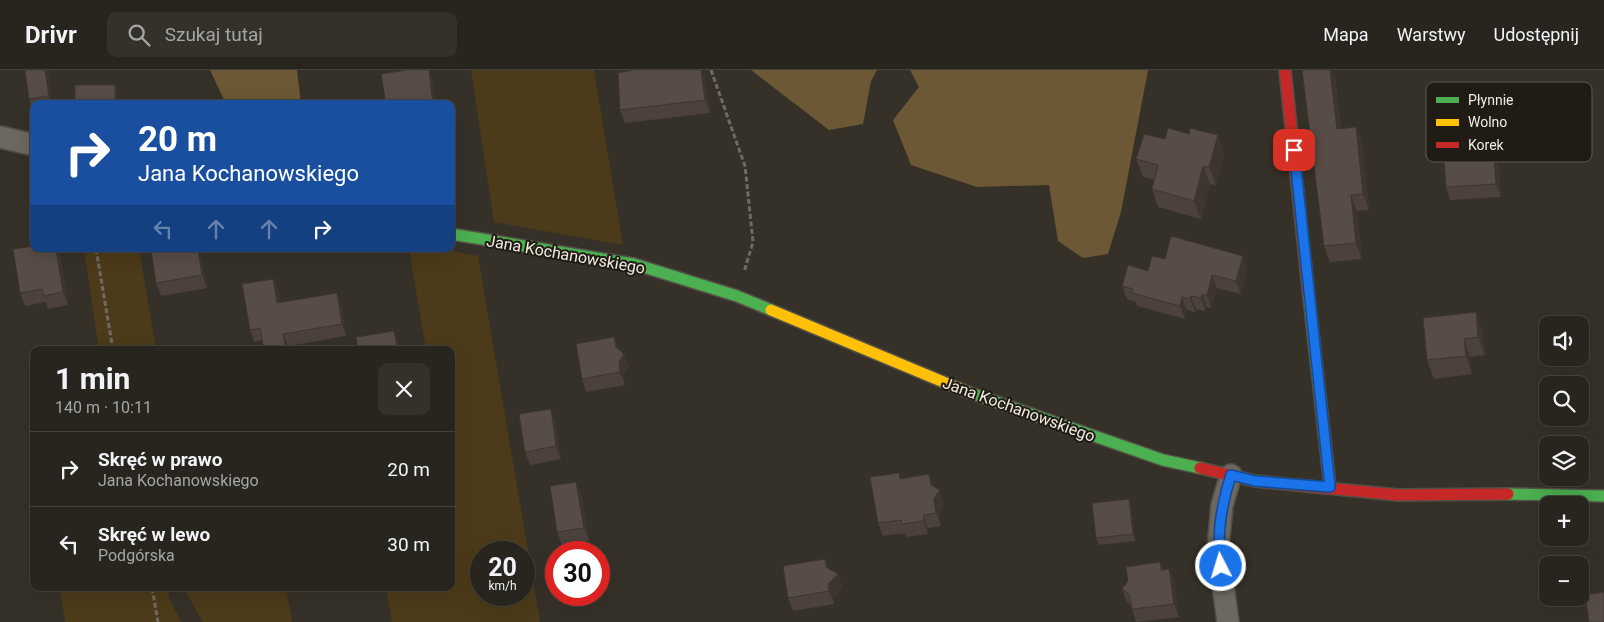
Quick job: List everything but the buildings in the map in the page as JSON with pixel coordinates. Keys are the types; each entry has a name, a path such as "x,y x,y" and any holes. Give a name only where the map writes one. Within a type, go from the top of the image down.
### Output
{"street":[{"path":"1285,70 1330,487"},
{"path":"0,137 30,144"},
{"name":"Jana Kochanowskiego","path":"455,235 634,264 736,296 985,400 1163,460 1255,481 1398,495 1550,492 1604,496"},
{"path":"1228,622 1218,548 1222,505 1231,475"}],"path":[{"path":"711,70 745,166 753,242 736,296"},
{"path":"97,252 112,346"},
{"path":"153,591 158,622"}],"shaded area":[{"path":"210,70 297,70 301,100 224,100"},
{"path":"471,70 594,70 623,245 494,222"},
{"path":"751,70 877,70 871,81 863,124 829,130"},
{"path":"910,70 1148,70 1121,212 1108,254 1083,258 1058,241 1049,185 977,187 911,165 893,120 919,87"},
{"path":"84,252 140,252 155,346 98,346"},
{"path":"410,252 455,252 478,256 526,541 470,541 470,606 535,606 535,592 540,622 392,622 387,591 455,591 455,346 425,346"},
{"path":"60,591 168,591 169,598 181,622 65,622"},
{"path":"186,591 287,591 292,622 203,622"}],"traffic: fast":[{"path":"455,235 634,264 737,296 771,310"},
{"path":"1309,297 1330,487"},
{"path":"965,391 1163,460 1200,468"},
{"path":"1508,494 1604,496"}],"traffic: slow":[{"path":"771,310 965,391"}],"traffic: jam":[{"path":"1285,70 1309,297"},
{"path":"1200,468 1255,481 1398,495 1508,494"}],"route":[{"path":"1221,566 1218,548 1222,505 1231,475 1255,481 1330,487 1294,150"}]}
